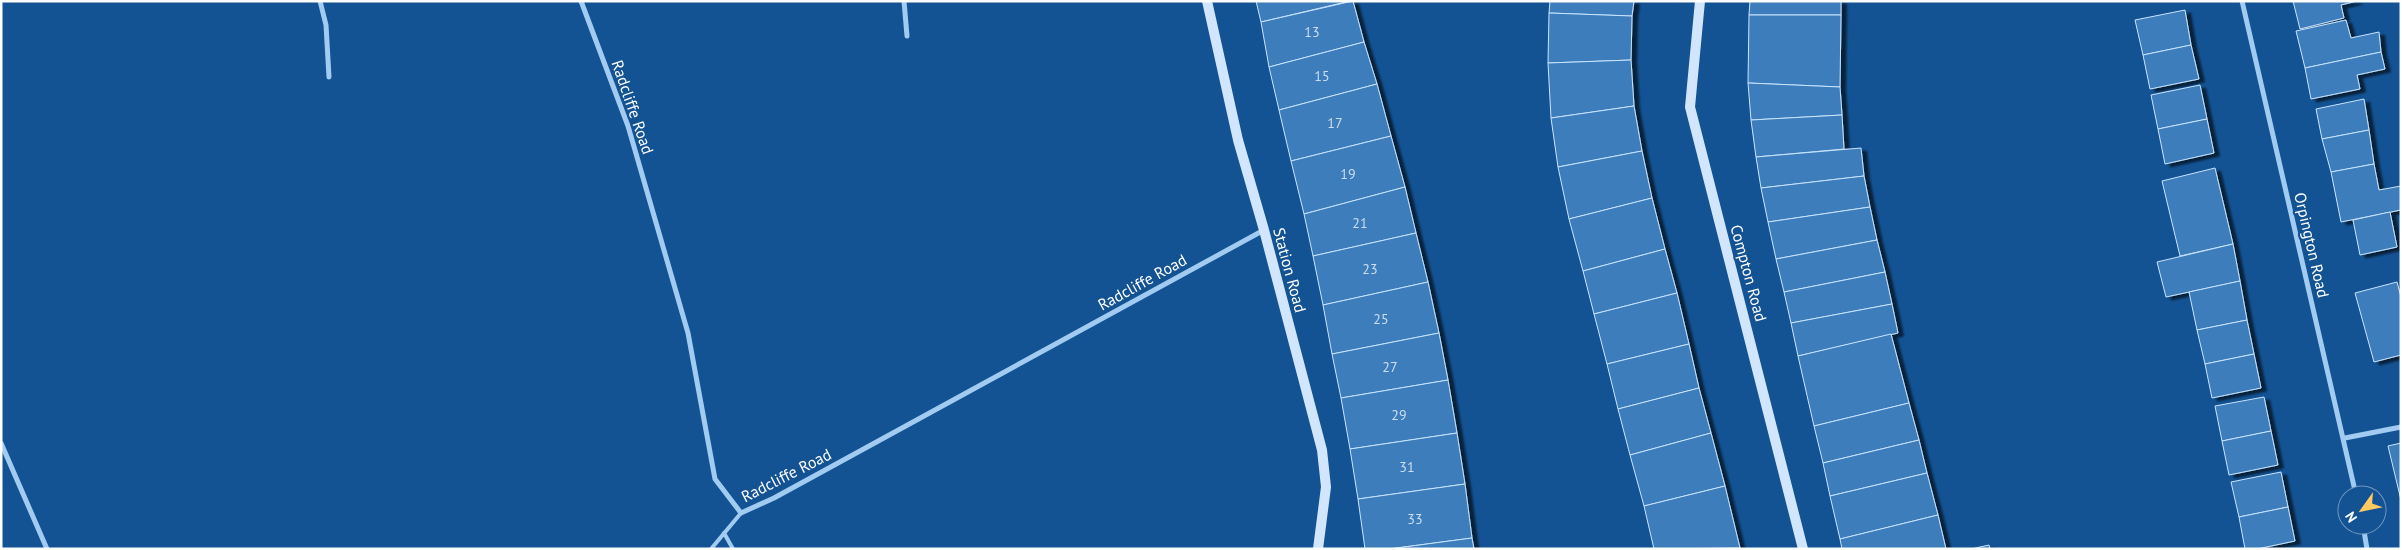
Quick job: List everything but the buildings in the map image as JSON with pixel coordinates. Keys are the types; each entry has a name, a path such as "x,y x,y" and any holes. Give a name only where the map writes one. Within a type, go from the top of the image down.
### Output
{"street":[{"path":"320,1 326,25 329,77"},
{"name":"Radcliffe Road","path":"581,1 628,126 685,324 715,479 741,513 774,498 1264,230"},
{"path":"904,1 907,36"},
{"name":"Station Road","path":"1207,1 1238,140 1264,230 1322,450 1326,487 1318,549"},
{"name":"Compton Road","path":"1700,1 1690,107 1803,549"},
{"name":"Orpington Road","path":"2242,1 2345,438 2354,485"},
{"path":"2345,438 2401,427"},
{"path":"1,443 47,549"},
{"path":"2364,535 2367,549"}],"lane":[{"path":"711,549 741,513"},
{"path":"724,533 733,549"}]}
